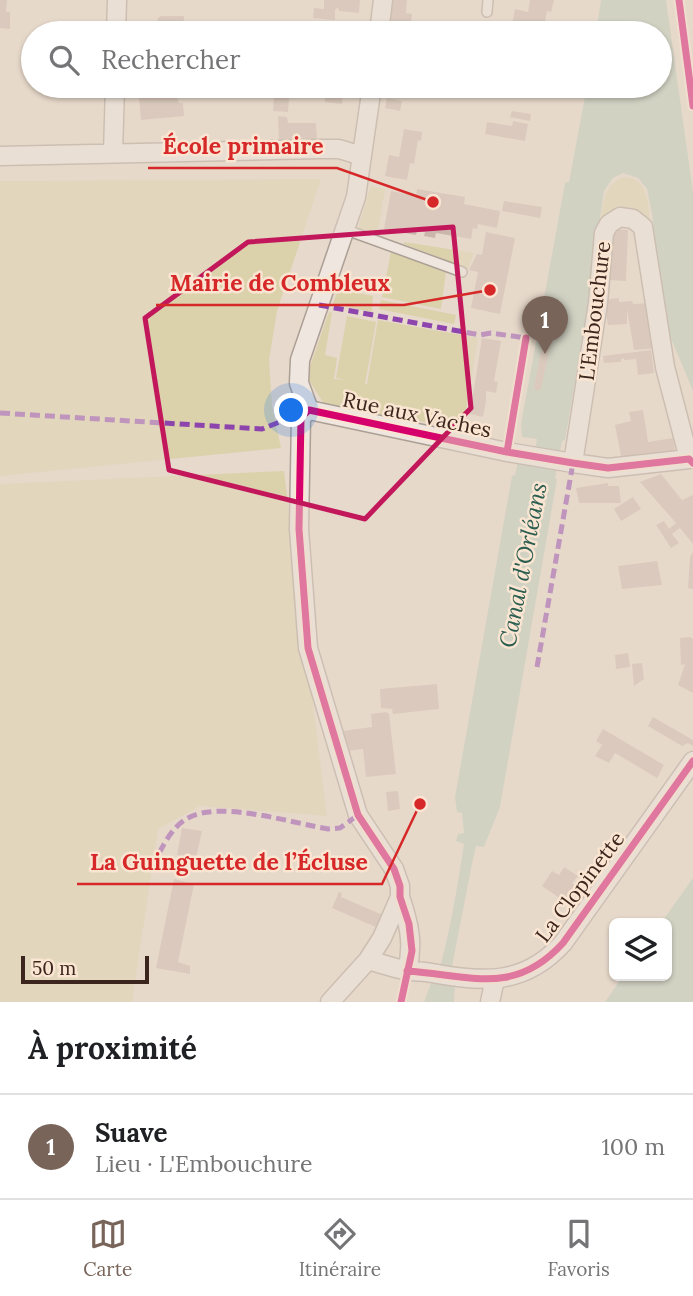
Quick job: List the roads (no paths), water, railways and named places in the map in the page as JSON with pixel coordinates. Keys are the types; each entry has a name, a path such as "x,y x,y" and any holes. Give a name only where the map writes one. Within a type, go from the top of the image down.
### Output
{"street":[{"path":"116,21 117,0"},
{"path":"380,21 383,0"},
{"path":"113,153 115,98"},
{"path":"370,98 356,197 300,360 299,383 309,410 301,417 299,529 307,648 358,815 394,869 400,886 412,951 407,971"},
{"path":"0,156 339,149 362,156"},
{"name":"L'Embouchure","path":"567,463 598,303 604,233 609,224 620,217 633,219 642,227 665,367 691,461"},
{"name":"Rue aux Vaches","path":"309,410 567,463"},
{"path":"567,463 608,468 691,461"},
{"name":"La Clopinette","path":"368,960 407,971 429,972 460,979 495,979 523,973 550,957 563,943 693,761"},
{"path":"330,1002 368,960 382,938 400,897"},
{"path":"490,1002 495,979"}],"lane":[{"path":"487,12 488,0"},
{"path":"352,232 462,272"}],"water":[{"path":"601,0 666,0 669,21 598,21"},
{"name":"Canal d'Orléans","path":"672,43 693,192 693,391 665,324 647,189 638,178 623,173 613,178 604,191 589,303 565,440 562,441 555,478 557,479 500,807 484,847 476,846 449,982 455,985 454,1002 424,1002 431,983 436,982 449,931 464,844 456,841 458,834 464,833 462,813 457,812 455,797 512,476 515,475 518,461 533,462 537,439 522,437 521,424 565,183 569,182 585,98 672,98"},
{"path":"693,878 693,1002 605,1002 620,981 672,981 672,918 665,918"}],"place":[{"name":"École primaire","path":"433,202"},
{"name":"Mairie de Combleux","path":"490,290"},
{"name":"Suave","path":"545,354"},
{"name":"La Guinguette de l’Écluse","path":"420,804"}]}
